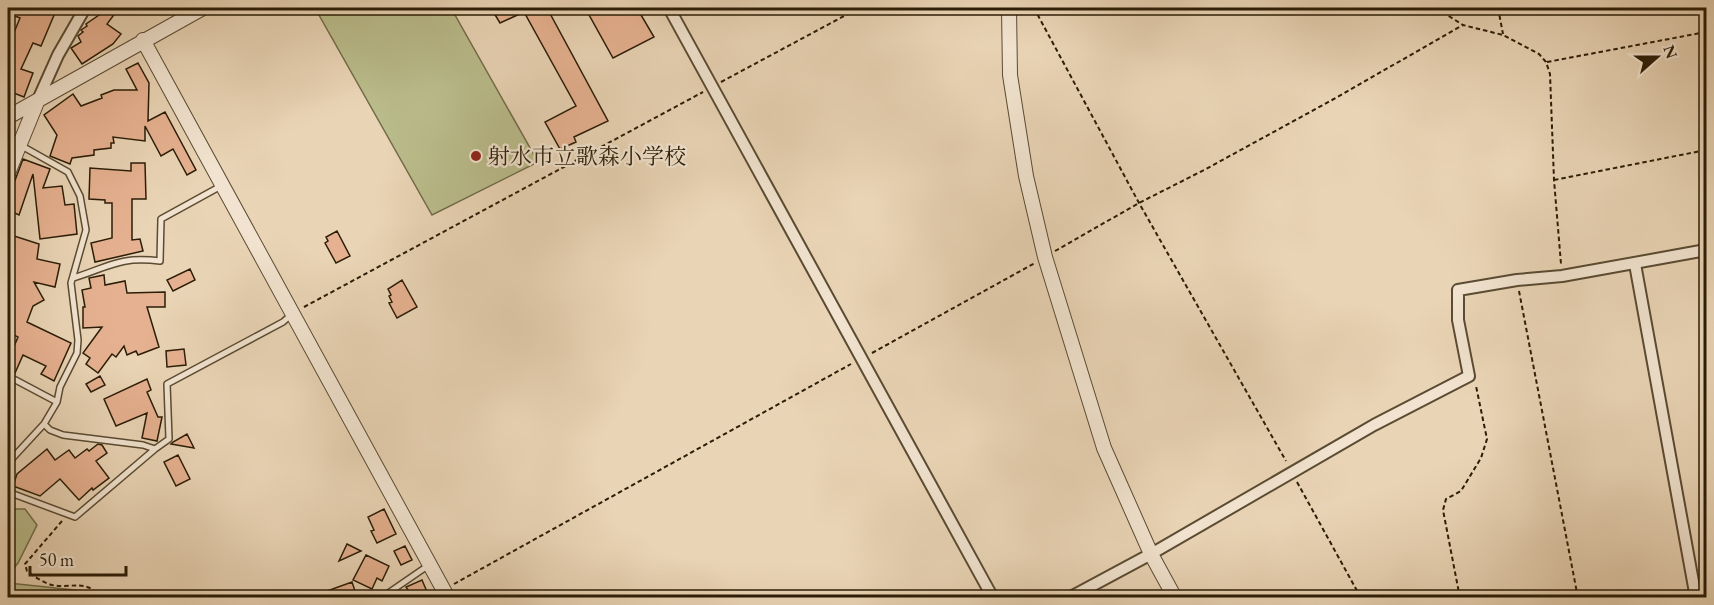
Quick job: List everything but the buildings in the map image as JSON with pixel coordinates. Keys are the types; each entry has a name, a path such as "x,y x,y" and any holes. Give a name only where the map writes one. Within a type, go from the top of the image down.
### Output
{"street":[{"path":"8,173 58,55 85,8"},
{"path":"8,117 203,8"},
{"path":"669,8 993,597"},
{"path":"1009,8 1010,75 1026,177 1045,257 1104,448 1151,554 1175,597"},
{"path":"143,40 446,593"},
{"path":"1070,597 1151,554 1374,425 1469,375 1458,320 1458,290 1517,280 1562,276 1707,250"},
{"path":"1635,264 1696,597"}],"lane":[{"path":"8,463 44,424 57,402 60,387 77,353 78,340 71,282 86,230 80,196 68,172 19,144"},
{"path":"73,278 123,260 160,261 161,219 223,186"},
{"path":"8,492 75,517 155,448 169,439 167,384 284,322 293,312"},
{"path":"8,376 57,402"},
{"path":"44,424 50,430 63,435 155,448"},
{"path":"381,597 430,564"}],"path":[{"path":"293,312 858,8"},
{"path":"1034,8 1139,203 1361,597"},
{"path":"1436,8 1463,25 1503,35 1539,54 1546,62 1550,74 1553,112 1554,180 1562,276"},
{"path":"1498,8 1503,35"},
{"path":"446,593 1139,203 1248,146 1463,25"},
{"path":"1546,62 1707,32"},
{"path":"1554,180 1707,150"},
{"path":"1517,280 1578,597"},
{"path":"1460,597 1443,510 1446,499 1461,491 1481,458 1487,440 1474,376 1469,375"},
{"path":"67,514 25,564 27,571 51,585 79,584 92,588 101,597"}],"green space":[{"path":"315,8 451,8 538,162 432,215"},
{"path":"8,509 25,509 37,525 18,563 8,575"},
{"path":"8,583 94,592 97,597 8,597"}],"place":[{"name":"射水市立歌森小学校","path":"476,156"}]}
